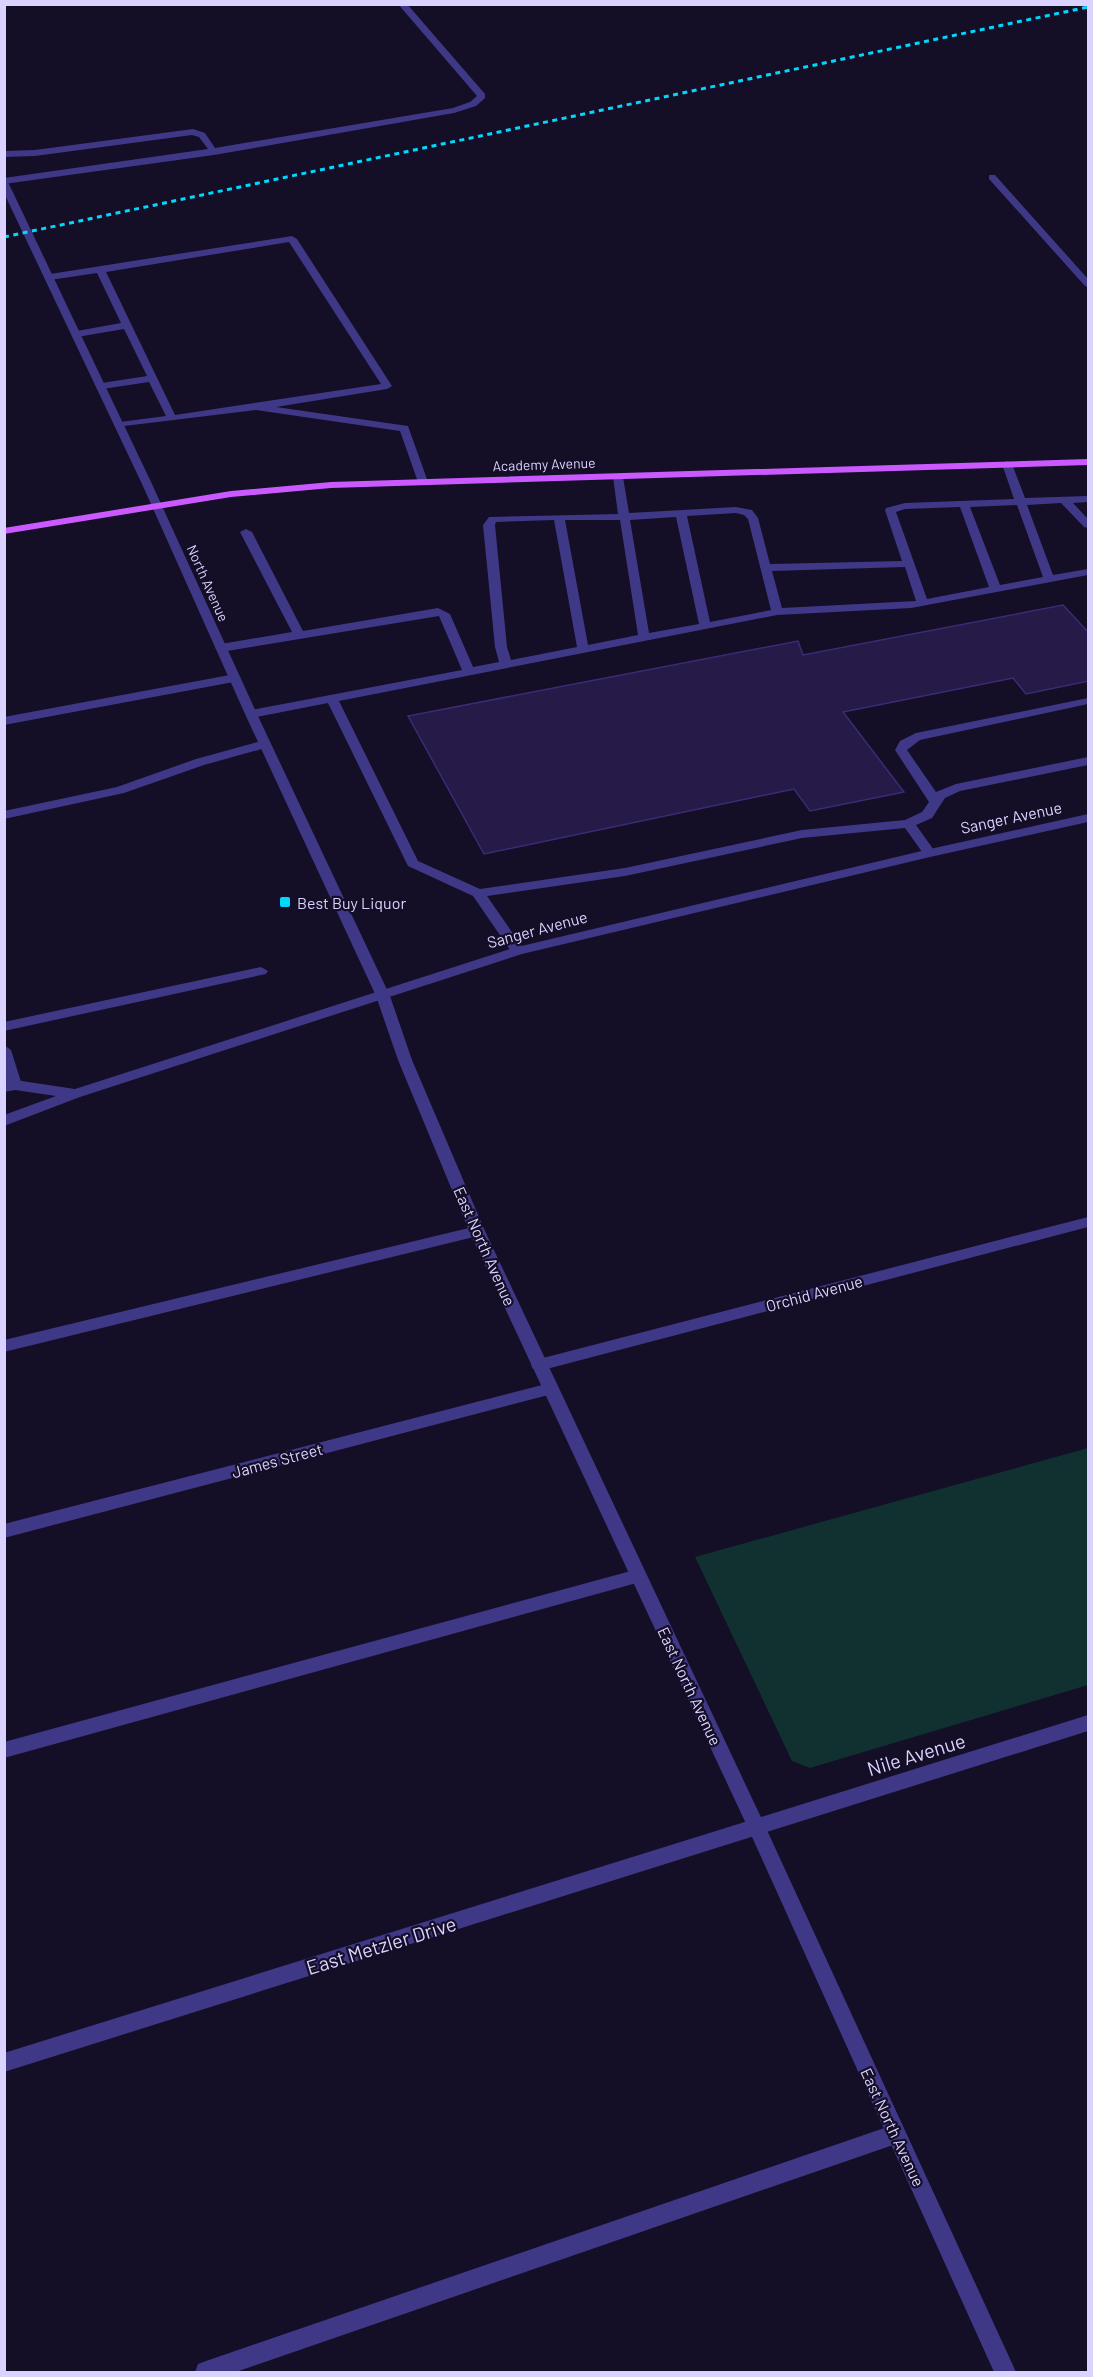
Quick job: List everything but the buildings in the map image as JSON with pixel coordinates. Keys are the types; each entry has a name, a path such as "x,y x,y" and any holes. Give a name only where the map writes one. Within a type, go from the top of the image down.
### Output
{"main road":[{"name":"Academy Avenue","path":"4,531 261,491 331,485 1089,462"}],"street":[{"path":"4,181 214,152 454,110 473,104 482,96 474,84 402,4"},
{"path":"4,154 35,153 193,132 202,135 214,152"},
{"path":"992,177 1089,285"},
{"name":"North Avenue","path":"4,181 102,386 251,714 383,996"},
{"path":"50,277 292,239 387,386 256,407 120,425"},
{"path":"100,270 172,418"},
{"path":"77,334 127,325"},
{"path":"102,386 153,378"},
{"path":"256,407 404,428 423,482"},
{"path":"1007,464 1049,579"},
{"path":"618,477 644,638"},
{"path":"923,603 890,510 964,504 1089,499"},
{"path":"1064,500 1089,525"},
{"path":"964,504 996,590"},
{"path":"506,665 501,647 489,525 493,519 625,517 736,510 748,512 753,518 777,612"},
{"path":"681,513 705,626"},
{"path":"559,518 583,650"},
{"path":"246,532 299,634"},
{"path":"765,568 909,564"},
{"path":"251,714 777,612 923,603 1089,572"},
{"path":"221,648 438,611 444,614 469,672"},
{"path":"4,721 235,678"},
{"path":"332,699 413,863 478,893 518,951"},
{"path":"935,801 901,750 904,744 916,737 1089,701"},
{"path":"4,815 120,790 200,762 265,744"},
{"path":"478,893 625,872 802,834 908,824 927,815 940,795 956,788 1089,761"},
{"name":"Sanger Avenue","path":"10,1086 75,1094 518,951 930,853 1089,818"},
{"path":"908,824 930,853"},
{"path":"4,1027 261,970"},
{"name":"East North Avenue","path":"383,996 405,1060 477,1231 757,1828 1005,2373"},
{"path":"4,1050 10,1086"},
{"path":"4,1121 75,1094"},
{"name":"Orchid Avenue","path":"539,1365 1089,1222"},
{"path":"4,1346 477,1231"},
{"name":"James Street","path":"4,1531 550,1389"},
{"path":"4,1750 638,1576"},
{"name":"Nile Avenue","path":"757,1828 1089,1724"},
{"name":"East Metzler Drive","path":"4,2063 757,1828"},
{"path":"206,2373 896,2134"}],"green space":[{"path":"1088,1448 1088,1685 810,1768 792,1761 695,1557"}],"railway":[{"path":"4,237 1088,7"}],"place":[{"name":"Best Buy Liquor","path":"285,902"}]}
